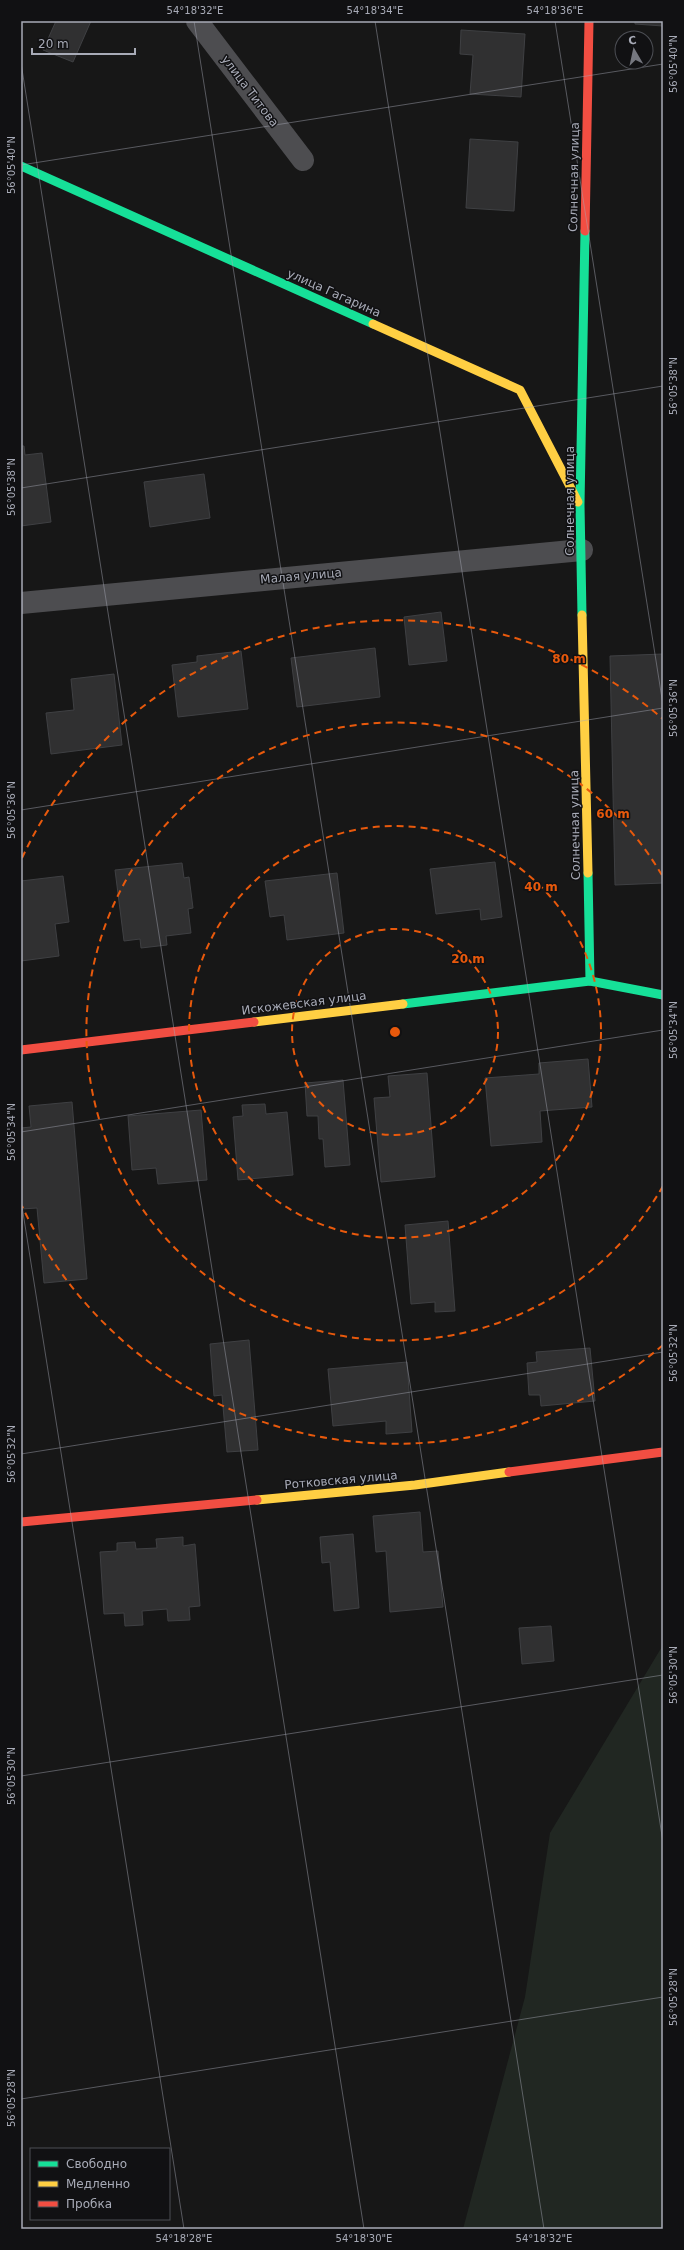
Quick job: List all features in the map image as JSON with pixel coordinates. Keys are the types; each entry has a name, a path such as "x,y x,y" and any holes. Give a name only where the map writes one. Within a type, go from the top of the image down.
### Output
{"street":[{"name":"улица Титова","path":"197,21 302,160"},
{"name":"Солнечная улица","path":"589,21 580,504 590,981"},
{"name":"улица Гагарина","path":"21,166 520,390 580,504"},
{"name":"Малая улица","path":"21,603 582,550"},
{"name":"Искожевская улица","path":"21,1050 590,981 663,995"},
{"name":"Ротковская улица","path":"21,1522 415,1485 663,1452"}],"shaded area":[{"path":"663,1645 663,2229 463,2229 525,1997 550,1833"}],"building":[{"path":"56,21 91,21 73,62 43,50"},
{"path":"635,21 663,21 663,26 635,24"},
{"path":"461,30 525,34 521,97 470,94 473,55 460,54"},
{"path":"470,139 518,142 514,211 466,208"},
{"path":"21,446 24,446 25,455 42,453 51,522 21,526"},
{"path":"204,474 210,518 150,527 144,482"},
{"path":"441,612 447,661 409,665 404,617"},
{"path":"375,648 380,697 297,707 291,658"},
{"path":"241,651 248,709 178,717 172,665 197,662 197,656"},
{"path":"663,654 663,883 615,885 610,656"},
{"path":"114,674 122,745 51,754 46,713 74,710 71,679"},
{"path":"495,862 502,917 481,920 480,909 436,914 430,869"},
{"path":"182,863 184,878 189,877 193,908 188,909 191,933 166,936 167,945 141,948 140,939 124,941 115,870"},
{"path":"337,873 344,933 287,940 284,915 270,917 265,881"},
{"path":"63,876 69,922 55,924 59,956 21,961 21,881"},
{"path":"588,1059 592,1107 540,1111 542,1142 491,1146 485,1078 539,1074 539,1063"},
{"path":"427,1073 435,1177 381,1182 374,1098 390,1097 388,1076"},
{"path":"343,1080 350,1165 325,1167 323,1139 319,1139 318,1116 307,1116 305,1083"},
{"path":"72,1102 87,1279 44,1283 37,1208 21,1209 21,1128 31,1127 29,1106"},
{"path":"265,1104 266,1114 287,1112 293,1175 238,1180 233,1117 243,1116 242,1105"},
{"path":"201,1110 207,1180 158,1184 156,1168 132,1170 128,1116"},
{"path":"448,1221 455,1311 435,1312 435,1302 411,1304 405,1225"},
{"path":"249,1340 258,1450 227,1452 222,1395 214,1396 210,1344"},
{"path":"590,1348 595,1401 541,1406 540,1395 529,1395 527,1363 537,1362 536,1352"},
{"path":"407,1362 412,1432 386,1434 386,1421 333,1426 328,1369"},
{"path":"420,1512 423,1552 438,1551 443,1607 390,1612 386,1551 376,1552 373,1516"},
{"path":"353,1534 359,1608 334,1611 330,1562 322,1563 320,1537"},
{"path":"183,1537 183,1546 195,1544 200,1606 189,1607 190,1620 168,1621 167,1609 142,1611 143,1625 125,1626 124,1613 104,1614 100,1552 117,1551 117,1543 135,1542 136,1549 157,1548 156,1539"},
{"path":"551,1626 554,1661 522,1664 519,1628"}],"traffic: fast":[{"path":"21,166 373,324"},
{"path":"582,615 580,505 585,231"},
{"path":"588,873 590,981"},
{"path":"403,1004 590,981 663,995"}],"traffic: slow":[{"path":"373,324 520,390 578,502"},
{"path":"582,615 588,873"},
{"path":"254,1022 403,1004"},
{"path":"257,1500 415,1485 509,1472"}],"traffic: jam":[{"path":"585,231 589,21"},
{"path":"21,1050 254,1022"},
{"path":"509,1472 663,1452"},
{"path":"21,1522 257,1500"}]}
